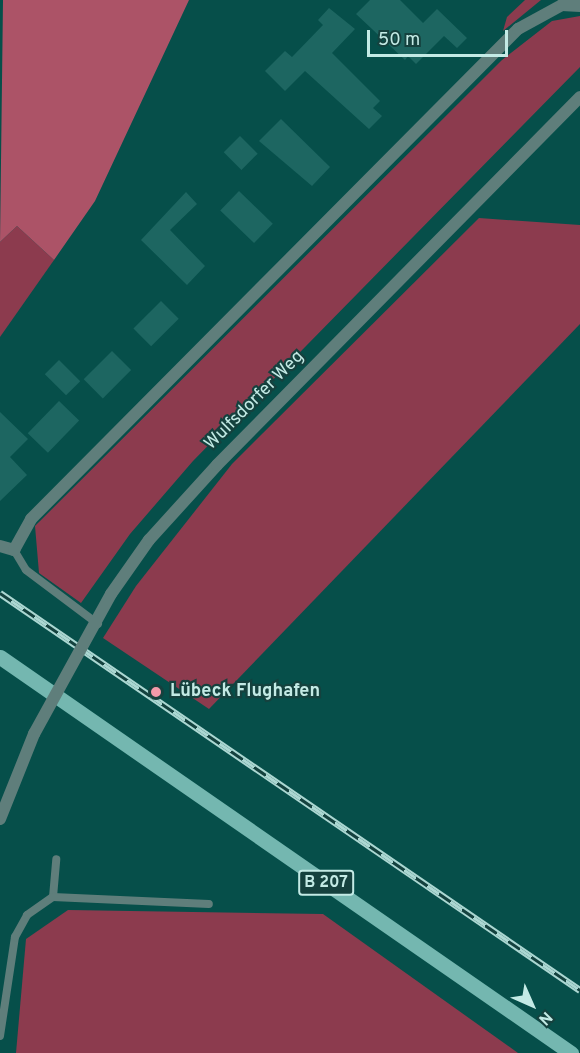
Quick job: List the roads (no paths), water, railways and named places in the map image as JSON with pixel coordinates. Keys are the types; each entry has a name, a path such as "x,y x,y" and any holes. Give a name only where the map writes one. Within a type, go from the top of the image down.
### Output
{"main road":[{"name":"B 207","path":"0,657 571,1053"}],"street":[{"path":"0,546 14,550 31,519 518,29 562,5 580,6"},
{"name":"Wulfsdorfer Weg","path":"0,819 34,734 111,594 149,540 217,465 580,97"}],"lane":[{"path":"14,550 26,570 100,626"},
{"path":"53,897 56,859"},
{"path":"0,1036 15,937 27,915 53,897 209,904"}],"railway":[{"path":"0,593 580,990"}],"place":[{"name":"Lübeck Flughafen","path":"156,692"}]}
